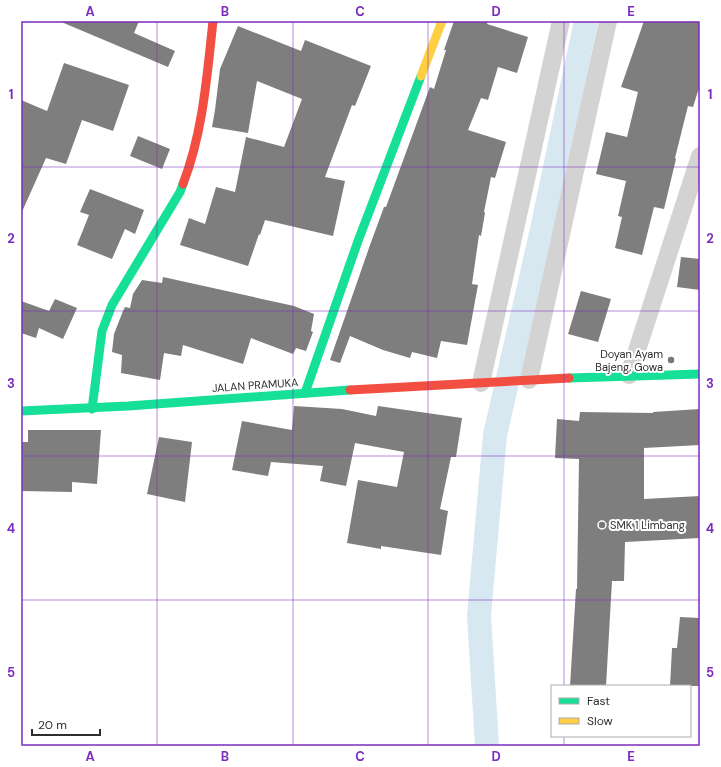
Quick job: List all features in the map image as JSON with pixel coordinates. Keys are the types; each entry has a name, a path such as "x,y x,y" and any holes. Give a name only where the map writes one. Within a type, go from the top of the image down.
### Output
{"street":[{"path":"92,409 102,331 112,305 180,192 191,163 203,109 213,21"},
{"path":"305,393 358,241 442,21"},
{"path":"486,383 561,21"},
{"path":"525,380 608,21"},
{"path":"629,376 700,156"},
{"name":"JALAN PRAMUKA","path":"21,411 92,409 305,393 525,380 700,374"}],"building":[{"path":"59,21 139,21 134,33 175,51 168,67"},
{"path":"454,21 488,21 487,24 528,37 517,73 498,67 488,100 481,98 468,130 506,142 495,178 491,177 481,236 479,235 472,284 478,285 467,345 441,341 437,358 412,352 410,358 383,350 350,336 340,363 330,360 370,245 384,207 386,207 430,87 434,89 446,50 444,50"},
{"path":"644,21 700,21 700,85 693,107 688,106 664,209 654,207 642,255 615,248 622,217 618,216 626,181 596,174 606,132 627,137 638,92 621,87"},
{"path":"238,26 301,51 305,40 371,66 355,106 352,105 325,177 345,181 333,236 265,220 248,266 180,245 189,218 205,224 216,187 235,192 246,137 284,147 302,99 257,81 248,133 212,127 220,69"},
{"path":"64,63 129,85 113,131 82,120 66,164 46,158 21,214 21,100 47,111"},
{"path":"138,136 170,149 162,169 130,156"},
{"path":"90,189 144,210 135,234 125,229 112,259 77,245 89,215 80,212"},
{"path":"681,257 700,259 700,290 677,287"},
{"path":"163,277 294,306 314,314 311,331 313,332 306,351 296,348 293,354 251,338 243,364 183,345 181,356 164,353 160,380 121,373 122,355 112,352 114,334 123,311 125,307 130,308 133,294 142,280 162,283"},
{"path":"581,291 611,299 598,342 568,334"},
{"path":"55,299 77,308 63,339 39,328 36,338 21,333 21,301 49,311"},
{"path":"294,406 342,409 376,416 378,406 462,418 456,457 451,457 440,509 448,511 441,555 381,546 381,549 347,543 358,480 397,487 404,452 355,443 346,486 320,481 323,466 271,462 268,476 232,470 242,421 292,430"},
{"path":"700,409 700,445 644,448 644,499 700,496 700,538 625,542 624,581 612,581 606,685 570,685 577,589 579,459 555,458 557,419 579,421 580,412 653,412"},
{"path":"28,430 101,430 97,484 72,482 72,492 21,491 21,442 28,442"},
{"path":"159,437 192,442 185,502 147,494"},
{"path":"680,617 700,618 700,686 670,685 672,648 677,648"}],"waterway":[{"path":"487,746 479,616 495,435 541,234 586,21"}],"traffic: fast":[{"path":"305,393 358,241 421,76"},
{"path":"92,409 102,331 112,305 180,192 183,184"},
{"path":"569,378 700,374"},
{"path":"21,411 128,406 350,390"}],"traffic: slow":[{"path":"421,76 442,21"}],"traffic: jam":[{"path":"183,184 190,164 200,124 213,21"},
{"path":"350,390 569,378"}],"place":[{"name":"Doyan Ayam Bajeng, Gowa","path":"671,360"},
{"name":"SMK 1 Limbang","path":"602,525"}]}
